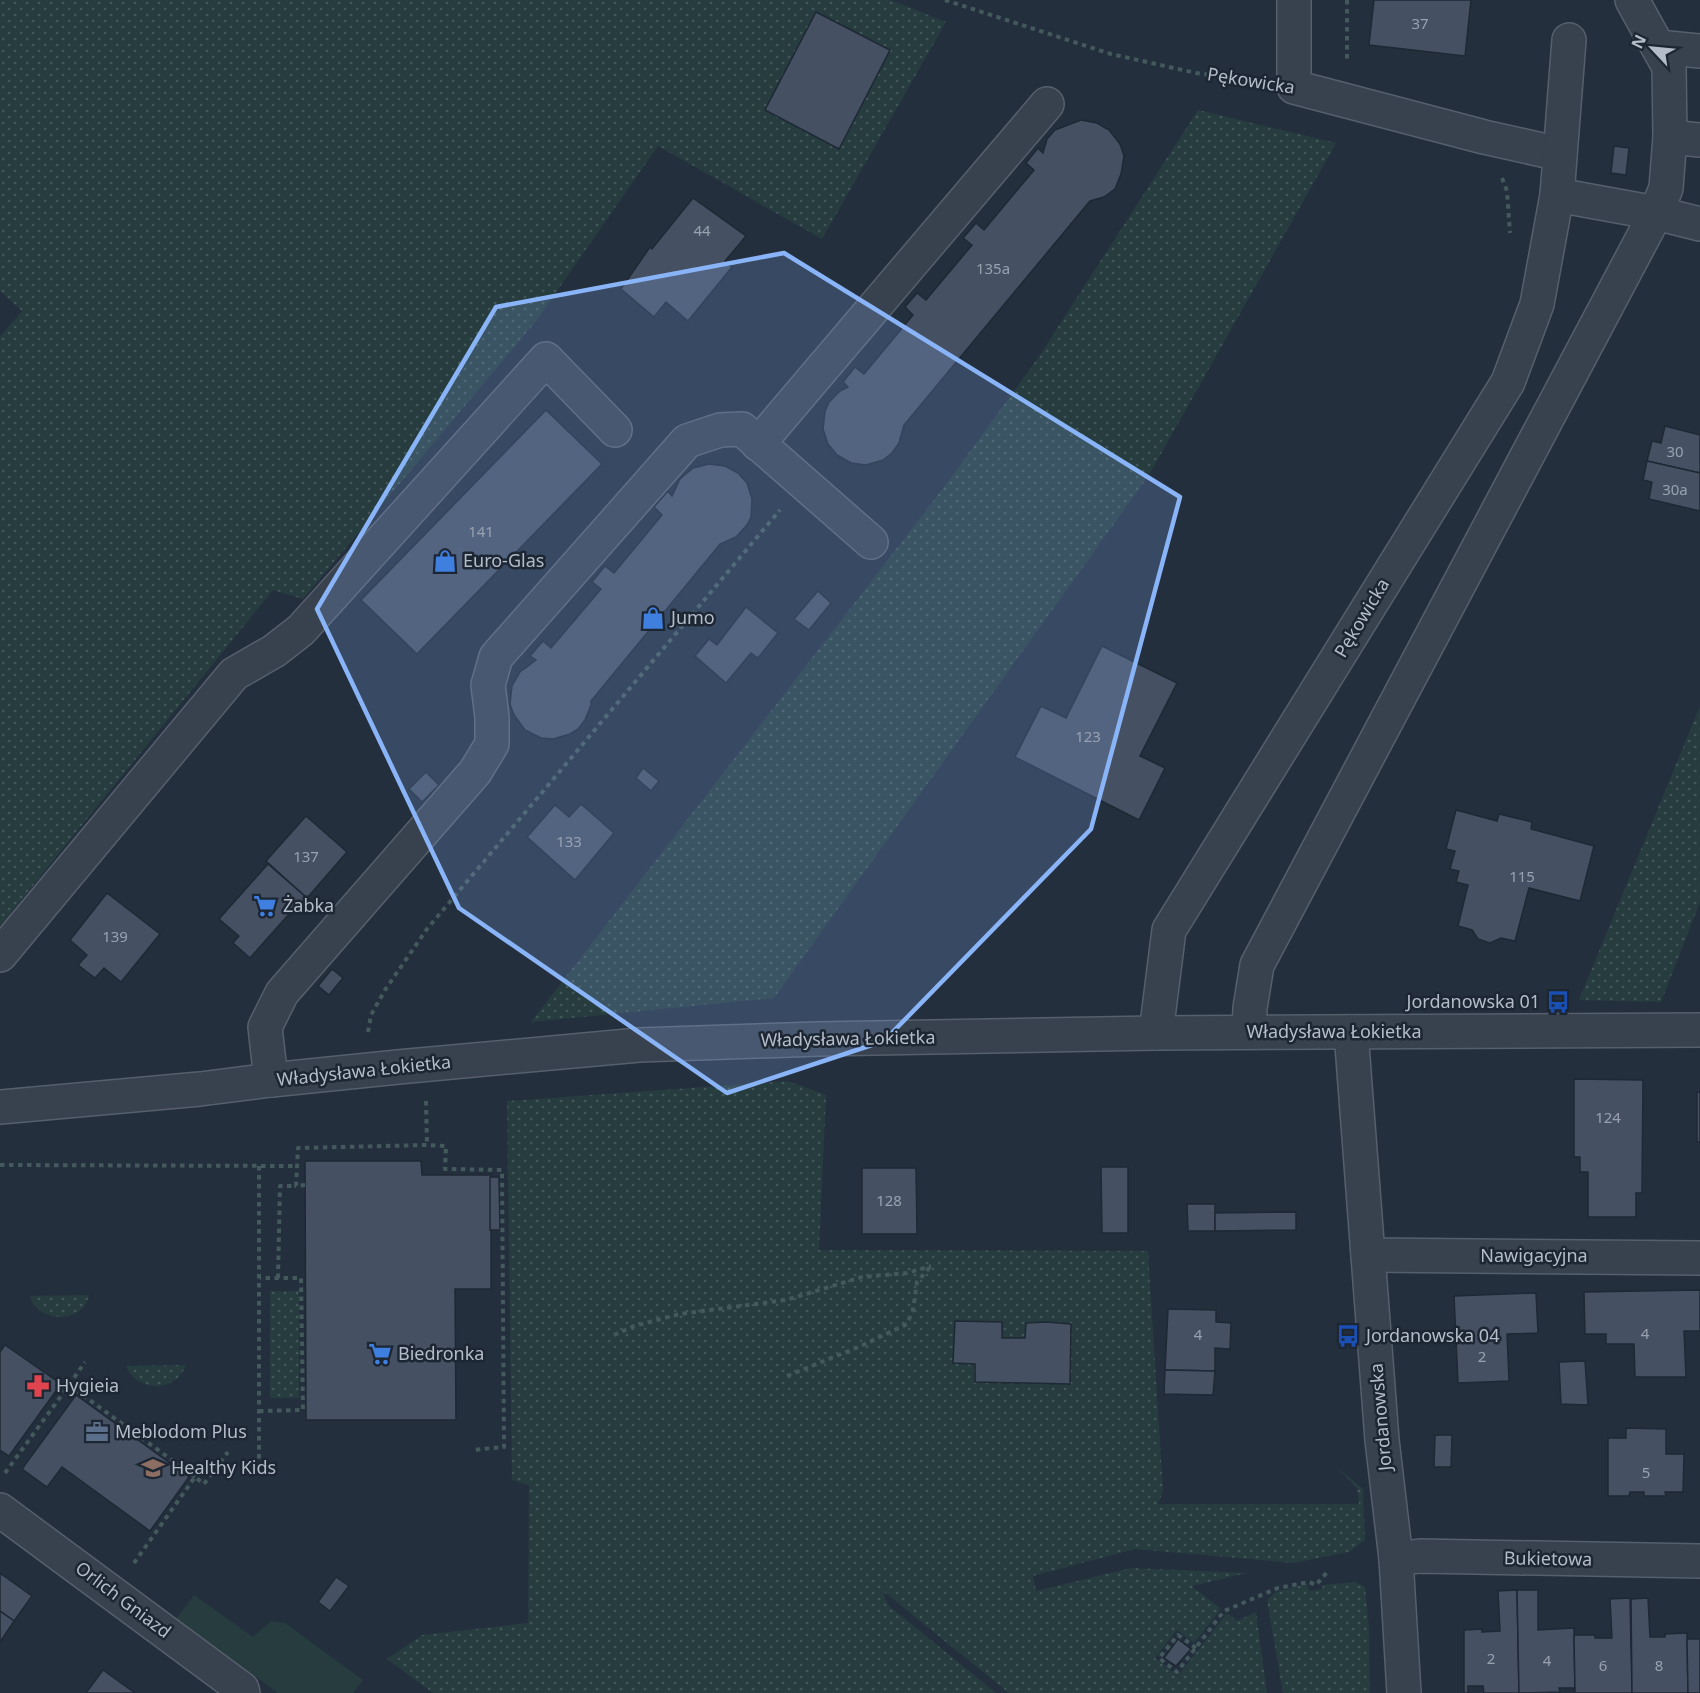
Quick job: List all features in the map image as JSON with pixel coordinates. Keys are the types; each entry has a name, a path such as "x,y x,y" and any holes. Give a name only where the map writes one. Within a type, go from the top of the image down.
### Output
{"street":[{"path":"1294,0 1294,87"},
{"path":"1249,1032 1250,1008 1257,965 1656,213 1685,139 1669,68 1632,0"},
{"name":"Pękowicka","path":"1156,1033 1169,930 1508,382 1537,304 1557,195 1569,40"},
{"path":"1658,47 1700,51"},
{"name":"Pękowicka","path":"1294,87 1560,154"},
{"path":"758,444 1047,105"},
{"path":"1557,195 1656,213 1700,224"},
{"path":"0,955 234,674 274,651 301,630 546,360 615,430"},
{"path":"271,1080 265,1027 282,993 475,772 492,744 492,717 488,685 496,657 687,441 720,430 742,429 871,542"},
{"name":"Władysława Łokietka","path":"0,1107 639,1045 1156,1033 1700,1030"},
{"name":"Jordanowska","path":"1351,1032 1382,1440 1396,1559 1404,1693"},
{"name":"Nawigacyjna","path":"1368,1255 1700,1258"},
{"name":"Orlich Gniazd","path":"0,1510 242,1689 243,1693"},
{"name":"Bukietowa","path":"1396,1559 1420,1557 1700,1561"}],"path":[{"name":"Pękowicka","path":"945,0 1111,54 1196,73 1294,87"},
{"path":"1347,0 1348,70"},
{"path":"367,1039 371,1015 385,990 427,929 803,483"},
{"path":"426,1098 427,1145"},
{"path":"296,1186 298,1148 446,1146 445,1169 502,1170 504,1447 472,1450"},
{"path":"0,1166 297,1166"},
{"path":"259,1166 260,1467"},
{"path":"278,1278 280,1186 305,1185"},
{"path":"614,1335 633,1326 680,1314 786,1300 862,1277 907,1273 931,1266 917,1282 913,1310 908,1324 787,1376"},
{"path":"259,1411 303,1410 301,1278 260,1278"},
{"path":"0,1481 85,1362"},
{"path":"69,1385 204,1484 228,1452"},
{"path":"138,1558 195,1477"},
{"path":"1196,1648 1178,1635 1160,1658 1177,1672 1196,1648 1224,1611 1278,1588 1309,1582 1316,1585 1329,1570"}],"highlighted area":[{"path":"784,253 1180,497 1091,829 884,1041 727,1093 459,908 317,609 496,307"}],"green space":[{"path":"0,0 891,0 946,22 822,239 658,146 536,321 303,599 273,590 0,926 0,337 22,311 0,291"},
{"path":"1198,110 1336,143 1149,475 774,998 531,1022 944,487 1038,358"},
{"path":"1700,706 1700,902 1661,1002 1579,1000"},
{"path":"788,1081 826,1095 819,1250 1148,1251 1163,1491 1158,1504 1359,1504 1357,1488 1337,1467 1363,1489 1365,1540 1349,1552 1294,1563 1135,1549 1033,1576 1036,1591 1131,1568 1247,1573 1192,1586 1221,1609 1194,1643 1177,1630 1155,1658 1178,1676 1227,1613 1237,1621 1256,1612 1267,1693 1009,1693 883,1591 888,1605 996,1693 433,1693 387,1659 422,1635 528,1623 529,1485 512,1480 507,1101"},
{"path":"270,1291 299,1291 299,1398 270,1398"},
{"path":"89,1295 85,1305 78,1312 60,1317 41,1311 34,1305 30,1296"},
{"path":"186,1365 174,1381 156,1386 139,1381 131,1375 126,1366"},
{"path":"1355,1582 1365,1587 1369,1628 1370,1693 1283,1693 1267,1600 1276,1592 1307,1584 1309,1591 1322,1589 1323,1585"},
{"path":"194,1595 253,1637 271,1621 285,1623 363,1680 353,1693 278,1693 176,1619"}],"building":[{"path":"1374,0 1471,0 1465,56 1369,45"},
{"path":"816,12 890,50 839,149 765,110"},
{"path":"1081,120 1097,123 1109,130 1120,144 1124,156 1121,174 1115,189 1104,197 1090,201 904,425 899,443 892,453 883,460 866,465 851,463 837,455 828,444 823,429 825,411 829,402 840,391 848,387 843,382 855,367 864,374 913,315 905,307 917,293 926,300 972,245 963,238 976,223 984,230 1034,170 1026,163 1038,148 1043,153 1047,139 1055,130"},
{"path":"1614,146 1629,148 1626,175 1611,173"},
{"path":"693,198 746,236 725,261 732,267 688,321 666,302 654,317 621,289 650,247 652,249"},
{"path":"546,410 602,464 417,654 361,600"},
{"path":"1665,426 1700,435 1700,473 1647,461 1652,441 1661,443"},
{"path":"1647,461 1700,473 1700,511 1649,499 1652,482 1643,480"},
{"path":"709,464 725,466 738,473 747,483 752,499 751,517 747,525 736,537 720,544 591,701 585,720 578,729 553,739 541,738 525,730 514,715 510,704 512,686 520,672 536,660 530,656 543,641 551,648 601,589 592,582 605,566 614,573 662,515 654,507 668,491 672,496 680,479 693,468"},
{"path":"818,591 831,603 809,630 794,619"},
{"path":"746,607 778,633 758,658 751,653 726,683 695,656 709,639 717,645"},
{"path":"1102,646 1177,683 1140,756 1165,768 1139,820 1015,757 1041,706 1066,718"},
{"path":"643,768 659,781 651,791 636,778"},
{"path":"426,772 439,785 422,802 409,789"},
{"path":"581,804 614,833 575,880 527,837 555,805 569,817"},
{"path":"1456,810 1497,821 1499,814 1532,822 1531,829 1594,846 1580,901 1529,888 1515,941 1501,938 1490,943 1478,939 1472,930 1458,926 1468,885 1456,882 1459,871 1450,869 1455,851 1446,849"},
{"path":"306,816 347,852 307,898 266,861"},
{"name":"Żabka","path":"268,864 307,898 291,916 289,914 250,958 233,943 239,936 219,919"},
{"path":"107,893 160,934 121,982 104,968 95,978 78,965 87,955 70,940"},
{"path":"332,969 343,978 329,995 318,986"},
{"path":"1574,1079 1643,1080 1642,1193 1636,1193 1636,1217 1588,1217 1588,1172 1580,1172 1580,1157 1574,1157"},
{"path":"1697,1092 1700,1092 1700,1142 1697,1142"},
{"name":"Biedronka","path":"305,1161 421,1161 422,1175 491,1175 491,1289 455,1289 456,1420 306,1420"},
{"path":"1101,1167 1128,1167 1128,1233 1102,1233"},
{"path":"862,1168 916,1168 917,1234 862,1234"},
{"path":"490,1177 499,1177 500,1230 490,1230"},
{"path":"1187,1204 1215,1204 1215,1231 1188,1231"},
{"path":"1296,1212 1296,1230 1215,1231 1215,1213"},
{"path":"1700,1290 1700,1331 1684,1331 1686,1377 1635,1377 1634,1344 1606,1344 1606,1334 1585,1334 1584,1292"},
{"path":"1536,1293 1538,1333 1507,1334 1509,1381 1458,1383 1454,1296"},
{"path":"1168,1309 1216,1310 1216,1322 1231,1323 1230,1349 1215,1348 1215,1371 1165,1370"},
{"path":"955,1321 1002,1322 1002,1338 1025,1338 1026,1323 1071,1324 1070,1384 975,1382 975,1364 953,1363"},
{"path":"5,1345 61,1384 9,1456 0,1450 0,1352"},
{"path":"1585,1361 1588,1405 1561,1404 1559,1362"},
{"path":"1165,1370 1215,1371 1213,1395 1164,1394"},
{"path":"76,1395 189,1477 150,1531 62,1467 47,1487 22,1469"},
{"path":"1626,1428 1666,1429 1666,1454 1684,1454 1683,1492 1665,1492 1666,1496 1644,1496 1644,1492 1630,1492 1629,1496 1608,1496 1608,1438 1626,1438"},
{"path":"1435,1435 1452,1435 1451,1467 1434,1467"},
{"path":"0,1573 32,1596 14,1621 0,1611"},
{"path":"336,1577 349,1586 330,1611 318,1602"},
{"path":"1517,1590 1519,1693 1484,1693 1483,1686 1468,1686 1468,1693 1464,1693 1464,1630 1500,1631 1498,1591"},
{"path":"1517,1590 1538,1590 1538,1630 1574,1628 1575,1693 1574,1688 1559,1688 1560,1692 1519,1693"},
{"path":"1630,1598 1632,1693 1575,1693 1574,1635 1612,1638 1610,1599"},
{"path":"1648,1598 1650,1637 1687,1633 1688,1693 1632,1693 1631,1599"},
{"path":"0,1611 14,1621 0,1642"},
{"path":"1178,1639 1191,1649 1176,1666 1164,1658"},
{"path":"1687,1639 1700,1639 1700,1693 1688,1693"},
{"path":"103,1670 135,1693 86,1693"}],"place":[{"name":"Euro-Glas","path":"445,561"},
{"name":"Jumo","path":"653,618"},
{"name":"Żabka","path":"265,906"},
{"name":"Jordanowska 01","path":"1558,1002"},
{"name":"Jordanowska 04","path":"1348,1336"},
{"name":"Biedronka","path":"380,1354"},
{"name":"Hygieia","path":"38,1386"},
{"name":"Meblodom Plus","path":"97,1432"},
{"name":"Healthy Kids","path":"153,1468"}]}
